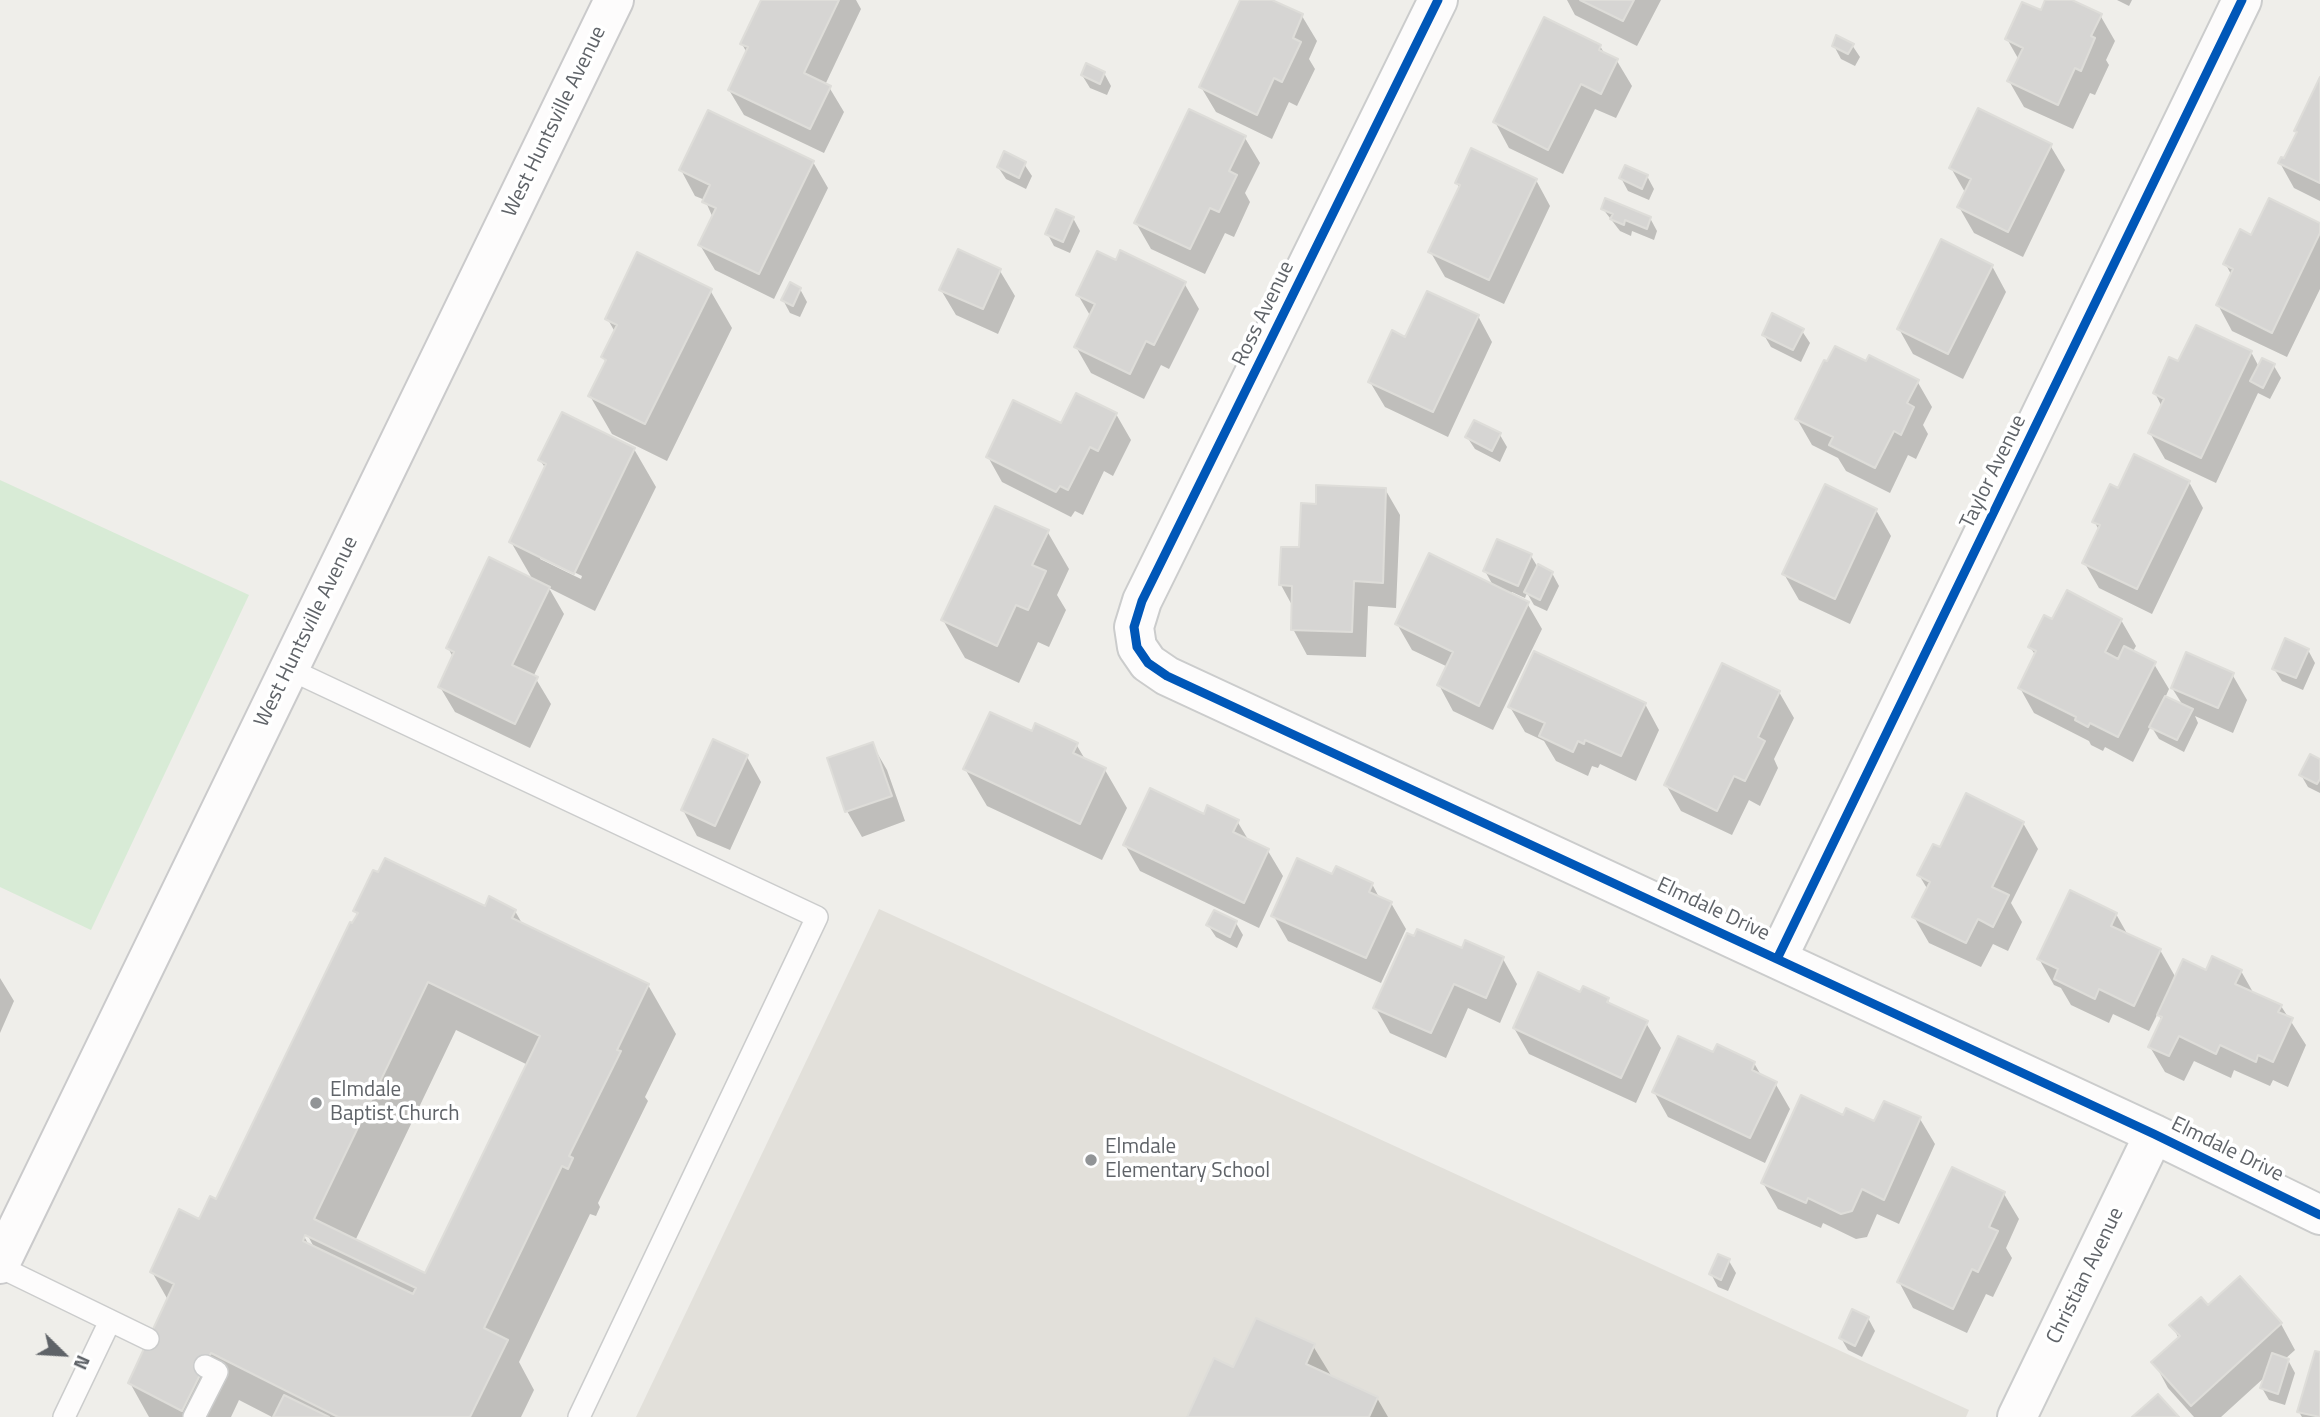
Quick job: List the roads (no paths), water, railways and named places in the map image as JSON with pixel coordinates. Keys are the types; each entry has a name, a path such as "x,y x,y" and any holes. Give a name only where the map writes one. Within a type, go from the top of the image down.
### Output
{"street":[{"name":"West Huntsville Avenue","path":"0,1266 614,0"},
{"name":"Ross Avenue","path":"1136,647 1134,627 1142,601 1438,0"},
{"name":"Taylor Avenue","path":"1777,959 2242,0"},
{"name":"Elmdale Drive","path":"1136,647 1148,663 1167,676 2154,1134 2320,1215"},
{"name":"Christian Avenue","path":"2017,1417 2154,1134"}],"lane":[{"path":"289,669 817,917 579,1417"},
{"path":"0,1266 148,1339"},
{"path":"64,1417 110,1321"},
{"path":"194,1417 211,1369"}],"place":[{"name":"Elmdale Baptist Church","path":"316,1103"},
{"name":"Elmdale Elementary School","path":"1091,1160"}]}
